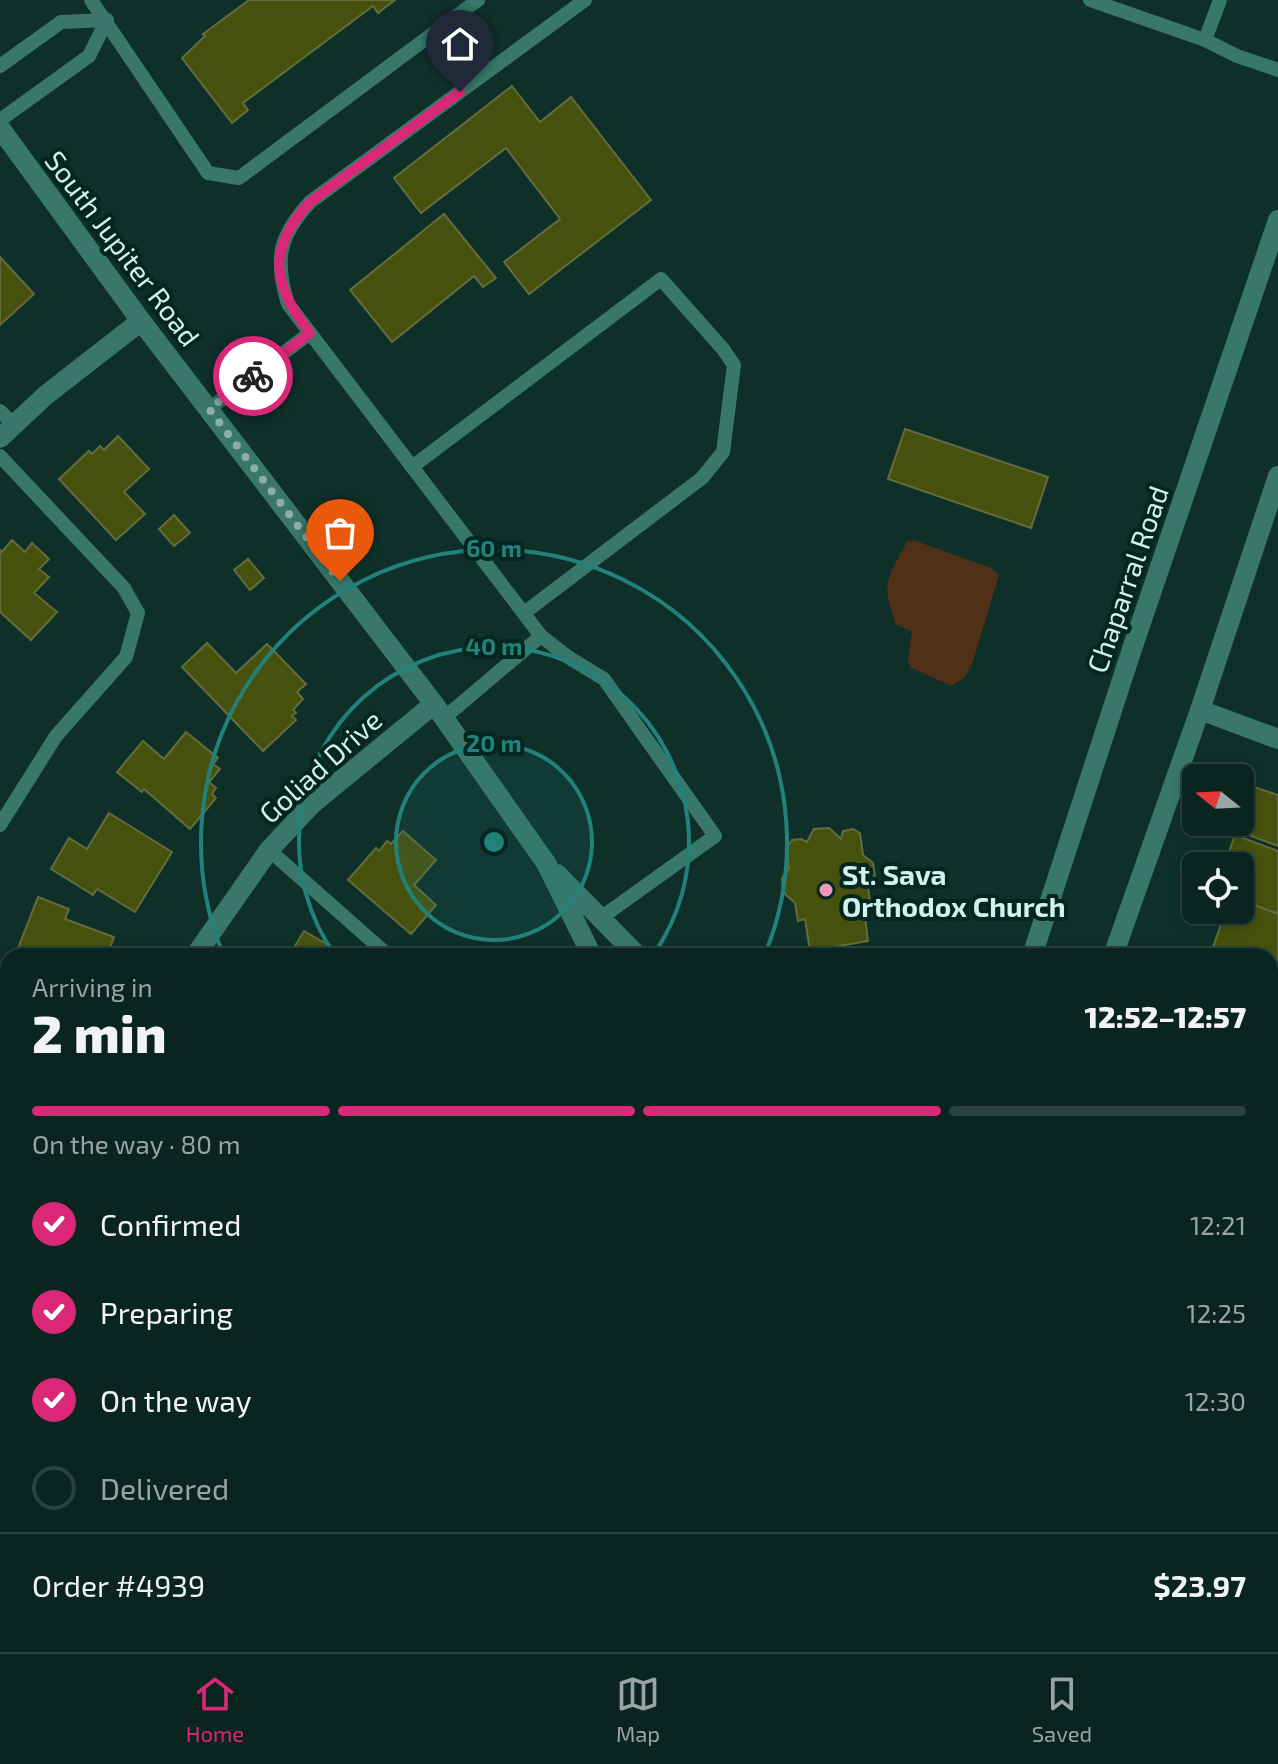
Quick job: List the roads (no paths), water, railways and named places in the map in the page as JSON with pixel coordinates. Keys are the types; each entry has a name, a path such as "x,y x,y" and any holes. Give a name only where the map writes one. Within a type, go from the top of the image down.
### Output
{"street":[{"name":"South Jupiter Road","path":"0,128 141,321 439,711 546,863 588,948"},
{"name":"Chaparral Road","path":"1035,948 1131,652 1278,220"},
{"path":"5,424 141,321"},
{"path":"1116,948 1278,476"},
{"path":"1200,710 1278,739"},
{"name":"Goliad Drive","path":"201,948 269,850 312,804 439,711"},
{"name":"South Jupiter Road","path":"546,863 631,948"}],"lane":[{"path":"91,0 208,173 239,178 478,0"},
{"path":"585,0 310,202 291,223 281,248 280,277 288,304 541,636 604,679 715,836 602,917"},
{"path":"1090,0 1205,40 1237,56 1278,70"},
{"path":"1205,40 1220,0"},
{"path":"0,66 61,22 107,20"},
{"path":"0,120 89,56 107,20"},
{"path":"412,467 661,279 723,349 734,365 723,452 702,478 524,613"},
{"path":"209,409 310,333"},
{"path":"0,456 124,588 138,613 126,657 56,736 0,825"},
{"path":"439,711 541,636"},
{"path":"269,850 380,948"}],"place":[{"name":"St. Sava Orthodox Church","path":"826,890"}]}
